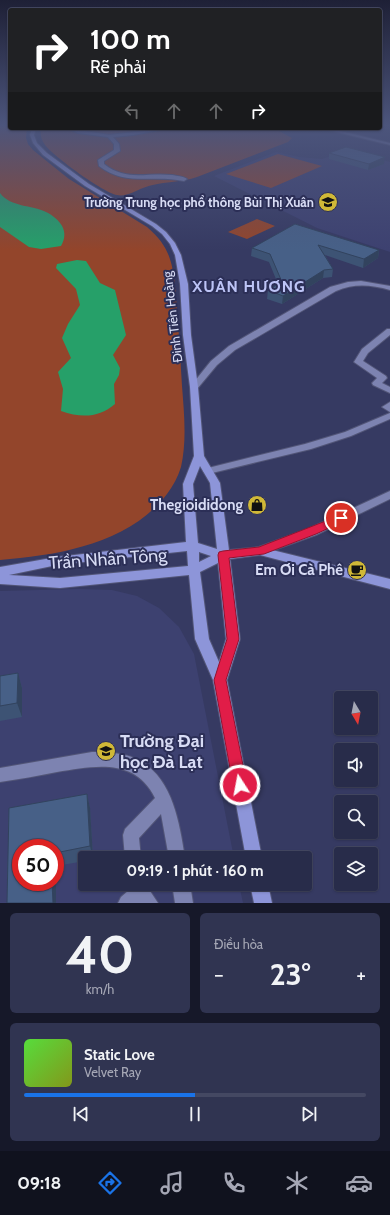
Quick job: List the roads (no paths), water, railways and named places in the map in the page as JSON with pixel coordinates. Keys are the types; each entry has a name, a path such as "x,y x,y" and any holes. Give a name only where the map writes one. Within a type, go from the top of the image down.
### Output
{"main road":[{"name":"Đinh Tiên Hoàng","path":"62,166 87,185 154,225 164,233 173,244 178,255 184,284 187,335 194,387 199,456 188,484 194,570 202,639 220,680 253,851"},
{"name":"Đinh Tiên Hoàng","path":"199,456 215,483 233,639 220,680"},
{"path":"192,546 223,555"},
{"name":"Trần Nhân Tông","path":"0,572 57,561 192,546"},
{"path":"194,570 223,555 260,551 390,584"},
{"name":"Trần Nhân Tông","path":"0,579 60,583 194,570"},
{"path":"260,891 263,903"}],"street":[{"path":"103,166 123,177 132,178 158,176 184,179"},
{"path":"194,387 214,363 232,348 333,289 347,283 356,282 390,288"},
{"path":"390,331 365,352 358,362 383,378 376,383 390,390"},
{"path":"390,405 387,407 390,409"},
{"path":"208,471 308,447 348,434 390,416"},
{"path":"260,551 312,532 390,496"},
{"path":"0,775 56,764 106,758 138,767 153,780 164,799 171,818 176,851"},
{"path":"132,851 131,835 164,799"},
{"path":"182,891 184,903"}],"place":[{"name":"Trường Trung học phổ thông Bùi Thị Xuân","path":"328,202"},
{"name":"Thegioididong","path":"257,505"},
{"name":"Em Ơi Cà Phê","path":"357,570"},
{"name":"Trường Đại học Đà Lạt","path":"106,751"}],"district":[{"name":"XUÂN HƯƠNG","path":"249,286"}]}
